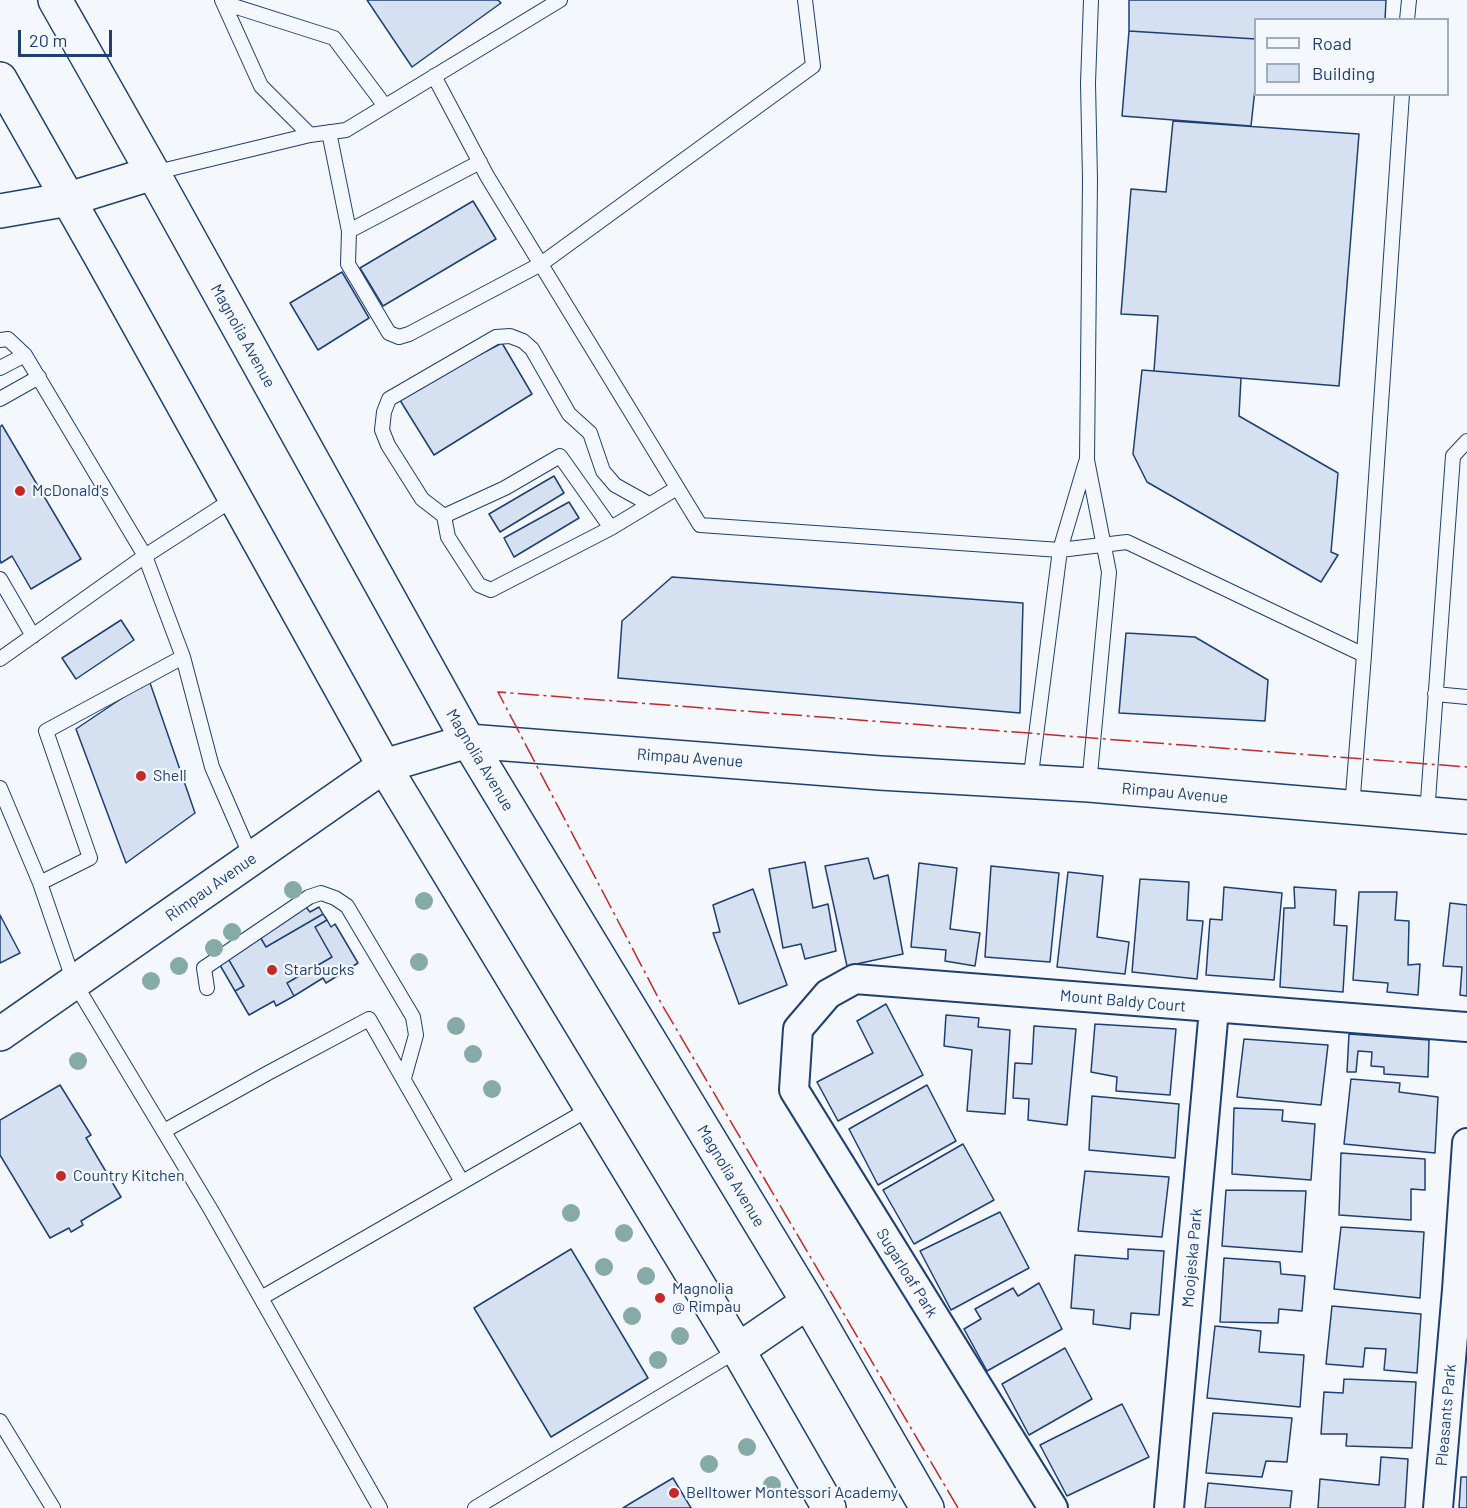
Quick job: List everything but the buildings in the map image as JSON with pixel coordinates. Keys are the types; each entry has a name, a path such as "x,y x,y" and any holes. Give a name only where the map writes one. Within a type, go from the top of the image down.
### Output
{"main road":[{"name":"Magnolia Avenue","path":"55,0 468,741 808,1302 927,1508"},
{"path":"0,80 69,199 384,766 738,1350 829,1508"},
{"path":"0,211 69,199 153,173"},
{"name":"Rimpau Avenue","path":"0,1034 384,766 468,741 869,772 1089,785 1467,817"},
{"path":"738,1350 808,1302"}],"street":[{"name":"Mount Baldy Court","path":"798,1029 828,994 855,979 1214,1009 1467,1027"},
{"name":"Moojeska Park","path":"1169,1508 1214,1009"},
{"name":"Sugarloaf Park","path":"798,1029 794,1090 1053,1508"},
{"name":"Pleasants Park","path":"1438,1508 1462,1290 1467,1143"}],"lane":[{"path":"153,173 310,135 345,130 560,0"},
{"path":"329,132 350,231 348,264 389,333 399,337 410,334 541,264 813,66 805,0"},
{"path":"1089,785 1109,572 1087,460 1090,192 1088,83 1091,0"},
{"path":"1407,18 1409,0"},
{"path":"223,1 261,86 310,135"},
{"path":"223,1 334,38 385,106"},
{"path":"434,76 480,162 700,525 1060,550 1127,542 1364,655"},
{"path":"1352,808 1402,96"},
{"path":"350,231 480,162"},
{"path":"649,504 615,484 603,471 590,433 569,414 532,349 524,341 510,336 496,337 389,399 384,412 382,430 387,446 422,499 444,516 448,537 478,585 491,590 611,528 677,488"},
{"path":"0,340 8,339 25,355 145,556 183,657 212,767 252,859"},
{"path":"0,368 25,355"},
{"path":"0,399 39,377"},
{"path":"1427,814 1453,456 1467,441"},
{"path":"444,516 505,488 560,456 611,528"},
{"path":"1030,782 1060,550 1087,460"},
{"path":"0,659 145,556 235,498"},
{"path":"0,579 33,636"},
{"path":"40,883 90,858 46,731 183,657"},
{"path":"1435,694 1467,697"},
{"path":"0,788 40,883 74,982 164,1131 380,1508"},
{"path":"207,988 204,968 309,897 321,893 335,898 347,906 413,1017 416,1035 404,1078"},
{"path":"164,1131 369,1019 462,1182"},
{"path":"261,1298 591,1108"},
{"path":"476,1508 738,1350"},
{"path":"0,1421 53,1508"}],"power":[{"path":"958,1508 661,1003 498,692 1467,767"}],"place":[{"name":"McDonald's","path":"20,491"},
{"name":"Shell","path":"141,776"},
{"name":"Starbucks","path":"272,970"},
{"name":"Country Kitchen","path":"61,1176"},
{"name":"Magnolia @ Rimpau","path":"660,1298"},
{"name":"Belltower Montessori Academy","path":"674,1493"}]}
